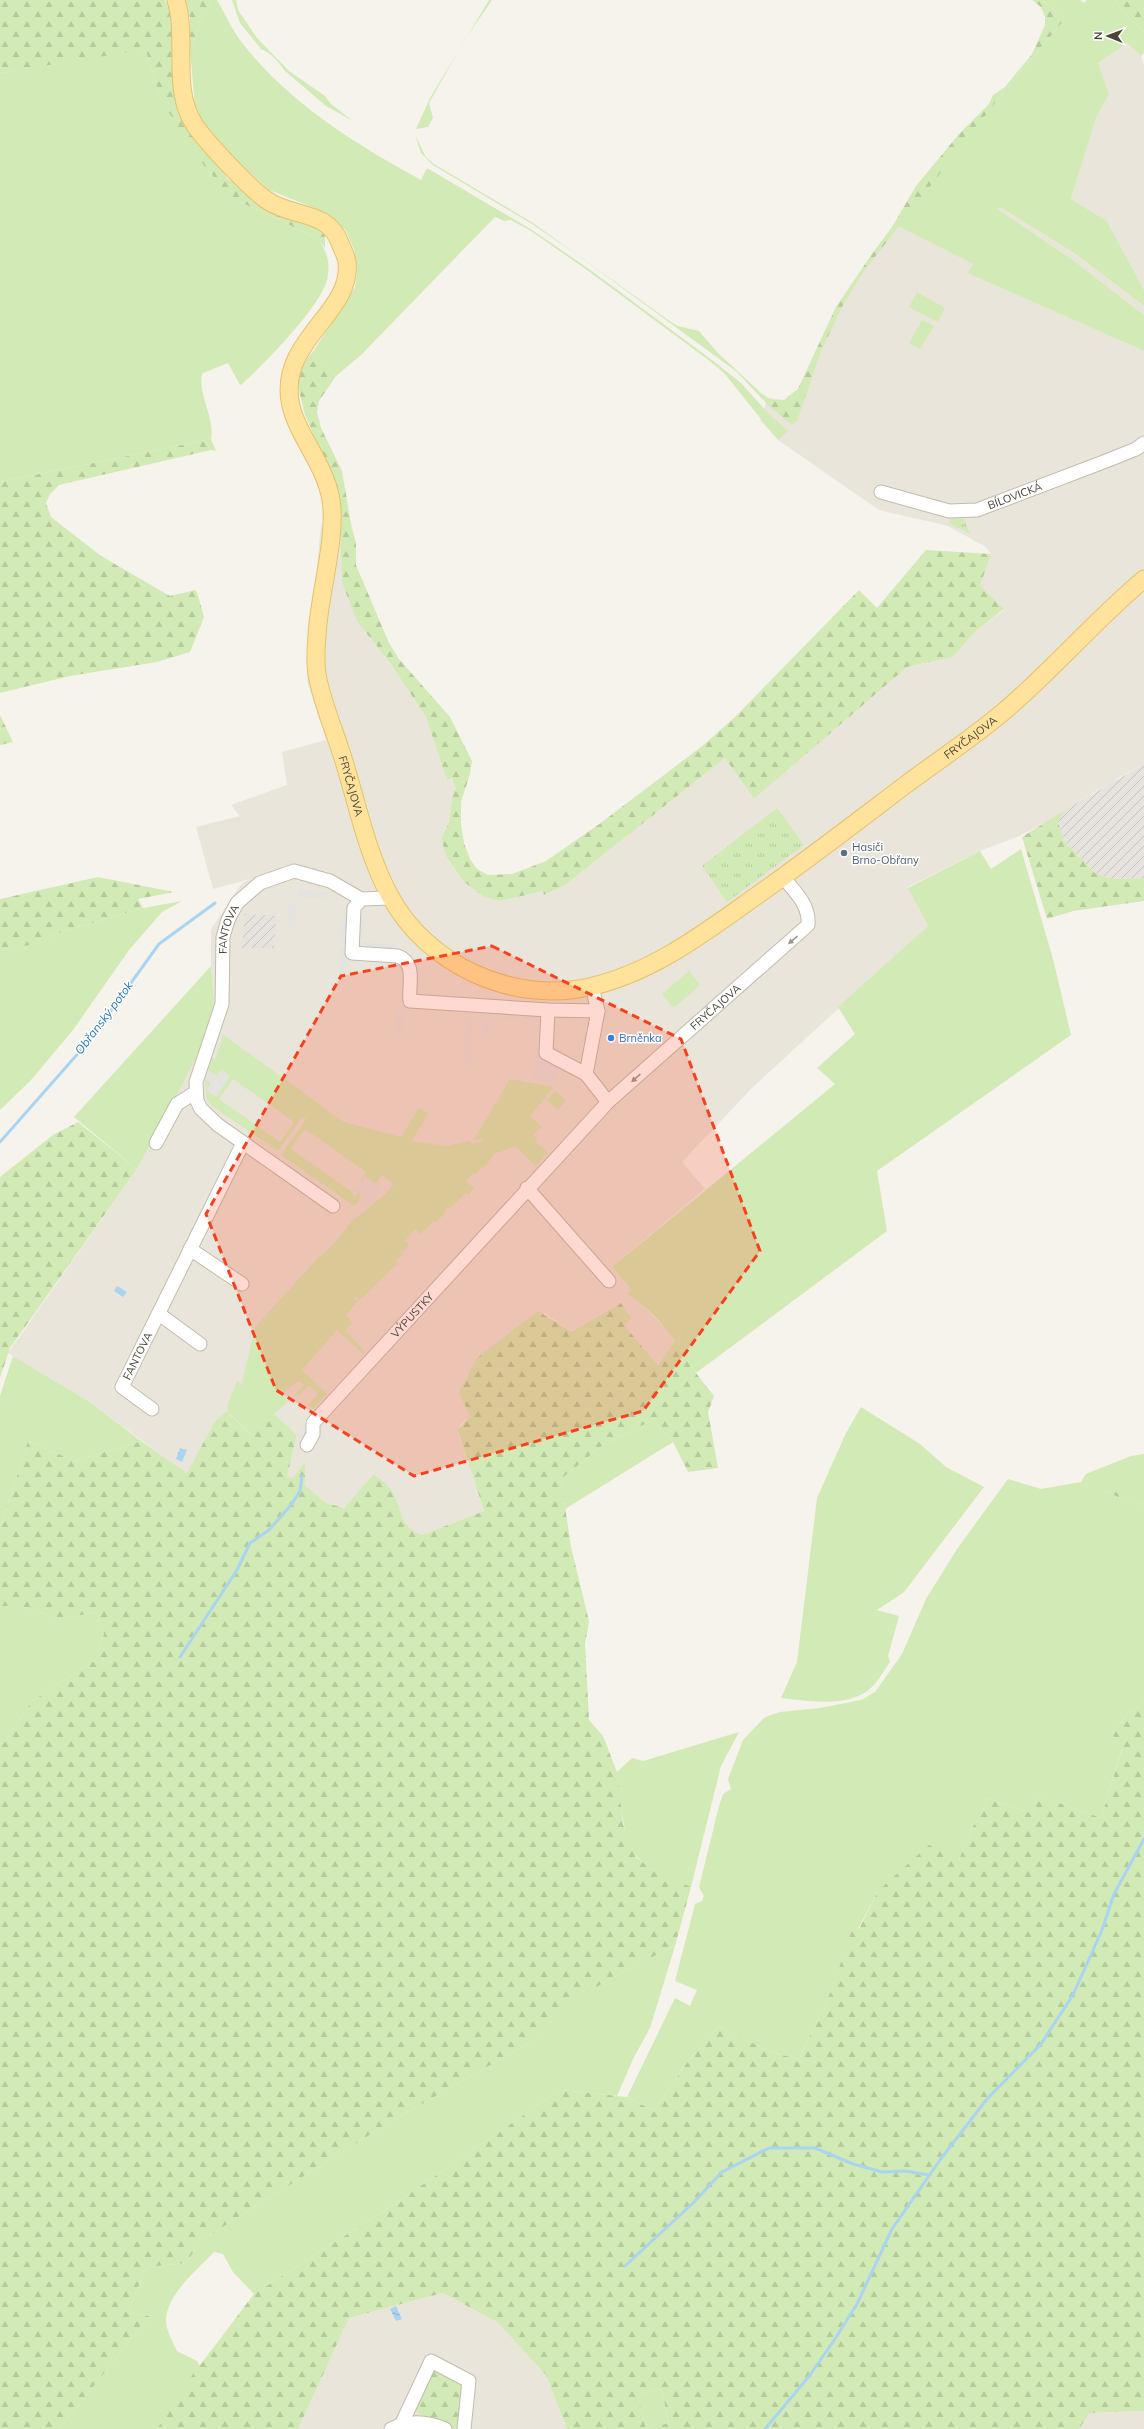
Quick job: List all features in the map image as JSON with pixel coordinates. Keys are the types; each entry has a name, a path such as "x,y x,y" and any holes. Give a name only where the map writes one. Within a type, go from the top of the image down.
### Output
{"main road":[{"name":"FRYČAJOVA","path":"176,0 181,16 182,90 187,112 198,130 255,190 270,202 289,211 323,221 336,233 347,262 344,284 337,300 300,348 290,371 288,389 290,408 326,476 332,504 317,635 316,673 375,862 391,898 412,926 443,957 484,979 523,989 566,991 592,987 631,973 662,959 699,936 783,877 1002,712 1144,579"}],"street":[{"name":"BÍLOVICKÁ","path":"881,492 949,511 977,510 1136,449 1144,443"},
{"name":"FANTOVA","path":"196,1092 196,1082 222,1004 224,937 228,920 237,903 260,883 294,871 330,881 361,899"},
{"name":"FRYČAJOVA","path":"608,1102 800,934 808,925 809,916 806,907 783,877"},
{"path":"391,898 361,899 354,908 352,953 398,956 404,958 411,968 410,1001 548,1010 598,1011"},
{"path":"586,1074 598,1011 592,987"},
{"path":"548,1010 546,1053 586,1074 608,1102"},
{"path":"156,1143 177,1104 196,1092 202,1109 218,1126 334,1206"},
{"name":"VÝPUSTKY","path":"307,1445 312,1434 313,1423 527,1188 608,1102"},
{"name":"FANTOVA","path":"152,1409 122,1387 243,1143"},
{"path":"527,1188 609,1281"},
{"path":"190,1249 242,1284"},
{"path":"159,1314 200,1344"},
{"path":"397,2426 431,2361 469,2381 464,2429"},
{"path":"397,2426 426,2423 445,2429"}],"highlighted area":[{"path":"492,946 681,1039 760,1251 643,1411 414,1476 276,1390 206,1214 341,976"}],"shaded area":[{"path":"1127,42 1141,56 1144,65 1144,290 1107,221 1071,199 1096,118 1109,94 1098,63"},
{"path":"1000,207 1074,253 1144,306 1144,315 1073,260 996,209"},
{"path":"893,226 898,226 974,264 967,273 1144,351 1144,764 1118,778 1107,787 1101,788 1047,822 1017,837 980,851 908,887 928,926 752,1088 682,1162 705,1189 612,1267 632,1290 627,1294 639,1302 676,1339 658,1367 624,1325 572,1332 544,1313 470,1416 461,1424 458,1431 484,1511 422,1535 412,1531 399,1512 389,1487 375,1474 344,1508 326,1503 305,1485 305,1463 293,1478 287,1476 297,1435 268,1409 254,1437 230,1415 229,1409 215,1421 187,1474 90,1402 8,1353 137,1169 190,1070 214,1000 211,966 211,929 242,883 250,879 213,889 196,827 240,816 231,805 287,785 282,752 326,740 307,681 321,524 341,534 342,583 357,621 390,663 426,717 447,780 452,778 456,790 453,790 449,823 441,838 446,856 463,881 500,901 543,891 545,895 564,886 725,758 754,799 907,667 953,657 977,630 1004,610 980,586 991,554 986,547 948,526 879,510 778,440 760,420 768,398 784,400 798,389 836,307"},
{"path":"1144,764 1144,878 1112,879 1095,873 1064,841 1058,822 1065,810"},
{"path":"298,890 329,892 329,899 297,897"},
{"path":"288,903 297,904 295,927 287,927"},
{"path":"245,914 276,916 274,948 242,948"},
{"path":"357,918 364,919 363,938 356,938"},
{"path":"341,919 348,919 347,943 340,942"},
{"path":"362,942 397,945 397,952 362,949"},
{"path":"340,947 347,947 346,977 339,977"},
{"path":"415,967 422,968 420,991 413,990"},
{"path":"396,1011 403,1012 402,1032 395,1031"},
{"path":"503,1011 539,1013 539,1020 503,1018"},
{"path":"467,1017 473,1018 470,1062 463,1062"},
{"path":"483,1018 490,1019 489,1034 482,1034"},
{"path":"536,1046 543,1046 558,1062 556,1081 534,1080"},
{"path":"208,1070 216,1077 221,1070 230,1076 216,1097 206,1090 211,1083 205,1079"},
{"path":"365,1176 382,1189 366,1207 360,1201 362,1195 359,1191 355,1196 352,1194"},
{"path":"310,1421 307,1445 297,1435"},
{"path":"443,2293 497,2322 546,2375 567,2429 298,2429 349,2318"},
{"path":"1144,2411 1144,2429 1079,2429 1090,2413"}],"green space":[{"path":"0,0 165,0 172,12 182,116 228,179 278,214 316,228 325,234 325,248 317,238 238,201 225,190 192,151 160,97 147,54 141,50 0,73"},
{"path":"185,0 210,0 190,50 190,18"},
{"path":"210,0 217,0 240,40 278,83 300,102 371,152 421,180 427,168 532,230 589,269 712,360 741,383 770,415 788,431 778,440 724,373 711,362 587,270 531,231 511,220 504,221 495,217 361,355 336,376 314,350 355,287 357,274 354,250 346,231 336,220 317,209 269,190 223,148 203,124 195,106 190,50"},
{"path":"232,0 236,0 238,10 257,38 289,71 325,96 331,104 353,121 326,106 284,70 271,55 261,49 240,23"},
{"path":"489,0 492,0 467,37"},
{"path":"1032,0 1042,0 1065,19 1002,94 864,271 843,305 821,351 797,421 792,425 769,406 770,402 774,400 784,400 798,389 836,307 892,227 916,186 959,134 989,104 993,95 1005,87 1032,54 1045,25 1045,17 1041,7"},
{"path":"1042,0 1080,0 1084,3 1087,0 1115,0 1120,9 1144,32 1144,53 1141,56 1127,43 1098,63 1109,94 1096,118 1071,199 1107,221 1144,290 1144,306 1074,253 1000,207 997,209 1073,260 1144,315 1144,351 967,273 973,264 898,226 1002,94 1065,19"},
{"path":"1115,0 1144,0 1144,32 1120,9"},
{"path":"459,49 429,103 433,118 428,127 416,129 430,98"},
{"path":"132,50 141,50 147,54 160,97 238,201 317,238 323,246 328,260 328,275 325,287 317,301 292,332 264,363 242,384 240,385 228,363 203,373 201,379 203,395 211,423 211,439 0,482 0,73"},
{"path":"415,135 426,157 434,164 533,223 671,322 678,326 699,331 718,353 761,393 774,400 769,406 737,372 576,254 532,224 433,165 421,153"},
{"path":"917,292 945,308 938,322 909,307"},
{"path":"922,320 934,326 920,349 909,343"},
{"path":"314,350 336,376 319,401 317,412 321,428 342,471 351,524 356,543 356,565 389,643 399,659 450,717 472,761 470,774 461,802 461,824 464,843 470,859 477,869 488,875 512,874 546,861 598,825 701,747 735,717 859,590 877,608 926,550 991,554 980,586 1004,609 977,630 953,657 907,667 754,799 725,758 564,886 544,895 543,891 500,901 483,896 463,881 446,856 441,838 449,823 453,790 456,790 452,778 447,780 426,717 390,663 357,621 342,583 339,493 305,415 296,379 306,360"},
{"path":"211,439 216,451 211,450 59,485 50,494 46,503 51,517 101,556 170,596 195,590 197,592 204,617 190,652 157,662 70,676 0,693 0,482"},
{"path":"950,518 964,519 970,534 949,523"},
{"path":"0,715 13,742 0,745"},
{"path":"777,808 804,845 727,902 702,866"},
{"path":"1065,810 1058,822 1064,841 1095,873 1112,879 1144,878 1144,901 1073,911 1047,919 1022,837"},
{"path":"1021,849 1053,959 1071,1035 877,1171 887,1231 696,1373 682,1350 666,1329 649,1311 627,1294 632,1290 612,1267 835,1084 817,1068 855,1034 838,1007 928,926 908,888 980,851 991,869"},
{"path":"98,877 174,892 138,899 143,908 49,936 53,940 0,951 0,899"},
{"path":"182,901 162,912 129,950 73,1030 31,1080 0,1110 0,951 52,940 49,936 143,908"},
{"path":"211,966 214,1000 210,1029 190,1070 137,1169 74,1117"},
{"path":"689,971 700,985 674,1008 662,994"},
{"path":"222,1034 344,1122 401,1137 419,1108 428,1113 412,1141 446,1146 470,1141 472,1144 484,1141 482,1139 473,1141 510,1079 554,1087 530,1116 542,1127 533,1135 537,1139 535,1141 548,1153 536,1166 515,1146 498,1153 496,1152 484,1168 482,1167 475,1175 473,1173 466,1181 474,1188 469,1195 466,1193 449,1209 445,1206 447,1210 436,1223 433,1221 421,1234 415,1229 405,1241 409,1245 402,1253 398,1250 403,1255 396,1261 398,1263 360,1300 355,1296 354,1298 358,1301 346,1315 352,1323 345,1330 365,1352 363,1354 337,1330 302,1370 327,1394 313,1409 308,1404 318,1394 309,1385 298,1396 296,1393 304,1385 299,1381 283,1392 288,1402 274,1414 292,1431 273,1454 230,1414 227,1406 237,1381 242,1384 255,1327 316,1260 332,1246 352,1221 382,1197 394,1184 382,1175 375,1184 360,1181 366,1172 305,1129 291,1149 352,1192 356,1188 355,1196 359,1190 361,1199 354,1206 281,1155 306,1119 302,1117 278,1151 212,1106 206,1097 205,1079 211,1082 207,1090 217,1076 208,1070 212,1058 215,1059 222,1040","holes":["233,1079 294,1122 280,1142 219,1099"]},
{"path":"555,1091 566,1101 558,1110 547,1100"},
{"path":"78,1122 137,1169 10,1348 0,1378 0,1177 53,1135"},
{"path":"621,1303 631,1319 624,1325 658,1366 676,1339 696,1373 714,1396 708,1412 718,1468 688,1472 673,1442 653,1420 603,1445 561,1479 571,1547 589,1621 585,1644 589,1720 603,1736 617,1772 623,1824 636,1857 652,1870 691,1887 675,1946 624,1971 550,2014 536,2039 387,2124 202,2240 186,2263 147,2267 127,2313 150,2316 59,2429 0,2429 0,1744 4,1743 32,1701 96,1660 104,1634 97,1612 61,1619 21,1606 0,1606 0,1530 28,1441 75,1461 141,1441 187,1473 215,1421 229,1409 230,1415 254,1437 268,1409 297,1435 287,1476 293,1478 305,1462 305,1485 326,1503 344,1508 374,1474 386,1483 393,1493 401,1513 408,1525 414,1531 422,1535 484,1511 458,1430 470,1416 459,1393 477,1358 538,1311 572,1332"},
{"path":"13,1356 90,1402 141,1441 75,1461 28,1441 0,1530 0,1396"},
{"path":"861,1407 920,1444 946,1467 984,1487 904,1592 877,1610 899,1616 888,1656 890,1662 874,1685 865,1693 854,1698 830,1702 781,1698 797,1662 817,1498 846,1433"},
{"path":"653,1420 673,1442 565,1509 561,1479 603,1445"},
{"path":"1144,1454 1144,1504 1104,1488 1103,1490 1144,1509 1144,1695 1140,1706 1128,1713 1112,1734 1122,1748 1101,1818 1037,1795 1033,1814 987,1798 982,1814 971,1829 959,1860 878,1891 858,1929 853,1928 831,1991 799,2059 770,2052 719,2026 686,2064 654,2111 627,2097 675,1998 690,2006 697,1990 675,1981 695,1904 702,1901 704,1896 699,1887 719,1806 723,1794 731,1789 728,1779 743,1740 765,1717 780,1712 820,1708 861,1700 875,1692 902,1654 926,1599 957,1549 1008,1479 1041,1489 1081,1482 1086,1474 1131,1456"},
{"path":"1104,1487 1144,1504 1144,1509 1103,1490"},
{"path":"0,1606 21,1606 61,1619 97,1612 104,1634 96,1660 32,1701 4,1743 0,1744"},
{"path":"1144,1695 1144,2411 1090,2413 1079,2429 646,2429 567,2429 546,2375 497,2322 443,2293 349,2318 298,2429 157,2429 191,2377 254,2294 393,2205 560,2090 627,2097 654,2111 686,2064 719,2026 770,2052 799,2059 831,1991 853,1927 859,1929 878,1891 929,1845 959,1860 971,1829 982,1814 987,1798 1033,1814 1037,1795 1101,1818 1122,1749 1112,1734 1128,1713 1140,1706","holes":["661,2389 669,2423 646,2429 638,2395"]},
{"path":"739,1732 721,1766 691,1887 663,1876 649,1868 633,1851 625,1830 617,1772 632,1758 643,1761"},
{"path":"675,1946 650,2028 633,2059 617,2096 560,2090 393,2205 254,2294 233,2272 223,2254 214,2252 184,2282 168,2309 166,2323 177,2351 197,2361 200,2366 157,2429 59,2429 150,2316 127,2313 147,2267 186,2263 202,2240 387,2124 536,2039 549,2014 624,1971"},
{"path":"436,2370 463,2381 459,2429 435,2422 422,2416 414,2410 429,2374"},
{"path":"661,2389 669,2424 646,2429 638,2395"}],"water":[{"path":"117,1286 127,1292 123,1297 114,1291"},
{"path":"180,1448 187,1450 182,1462 176,1459"},
{"path":"396,2306 402,2319 396,2321 390,2309"}],"waterway":[{"name":"Obřanský potok","path":"0,1142 89,1041 159,944 215,903"},
{"path":"180,1657 237,1570 250,1543 269,1530 291,1505 300,1491 302,1476"},
{"path":"765,2429 810,2375 835,2339 857,2304 892,2229 940,2160 987,2099 1041,2044 1073,1995 1102,1930 1114,1894 1144,1839"},
{"path":"625,2266 693,2203 722,2172 769,2148 815,2148 853,2164 882,2172 905,2171 929,2175"}],"place":[{"name":"Hasiči Brno-Obřany","path":"844,853"},
{"name":"Brněnka","path":"611,1038"}]}
